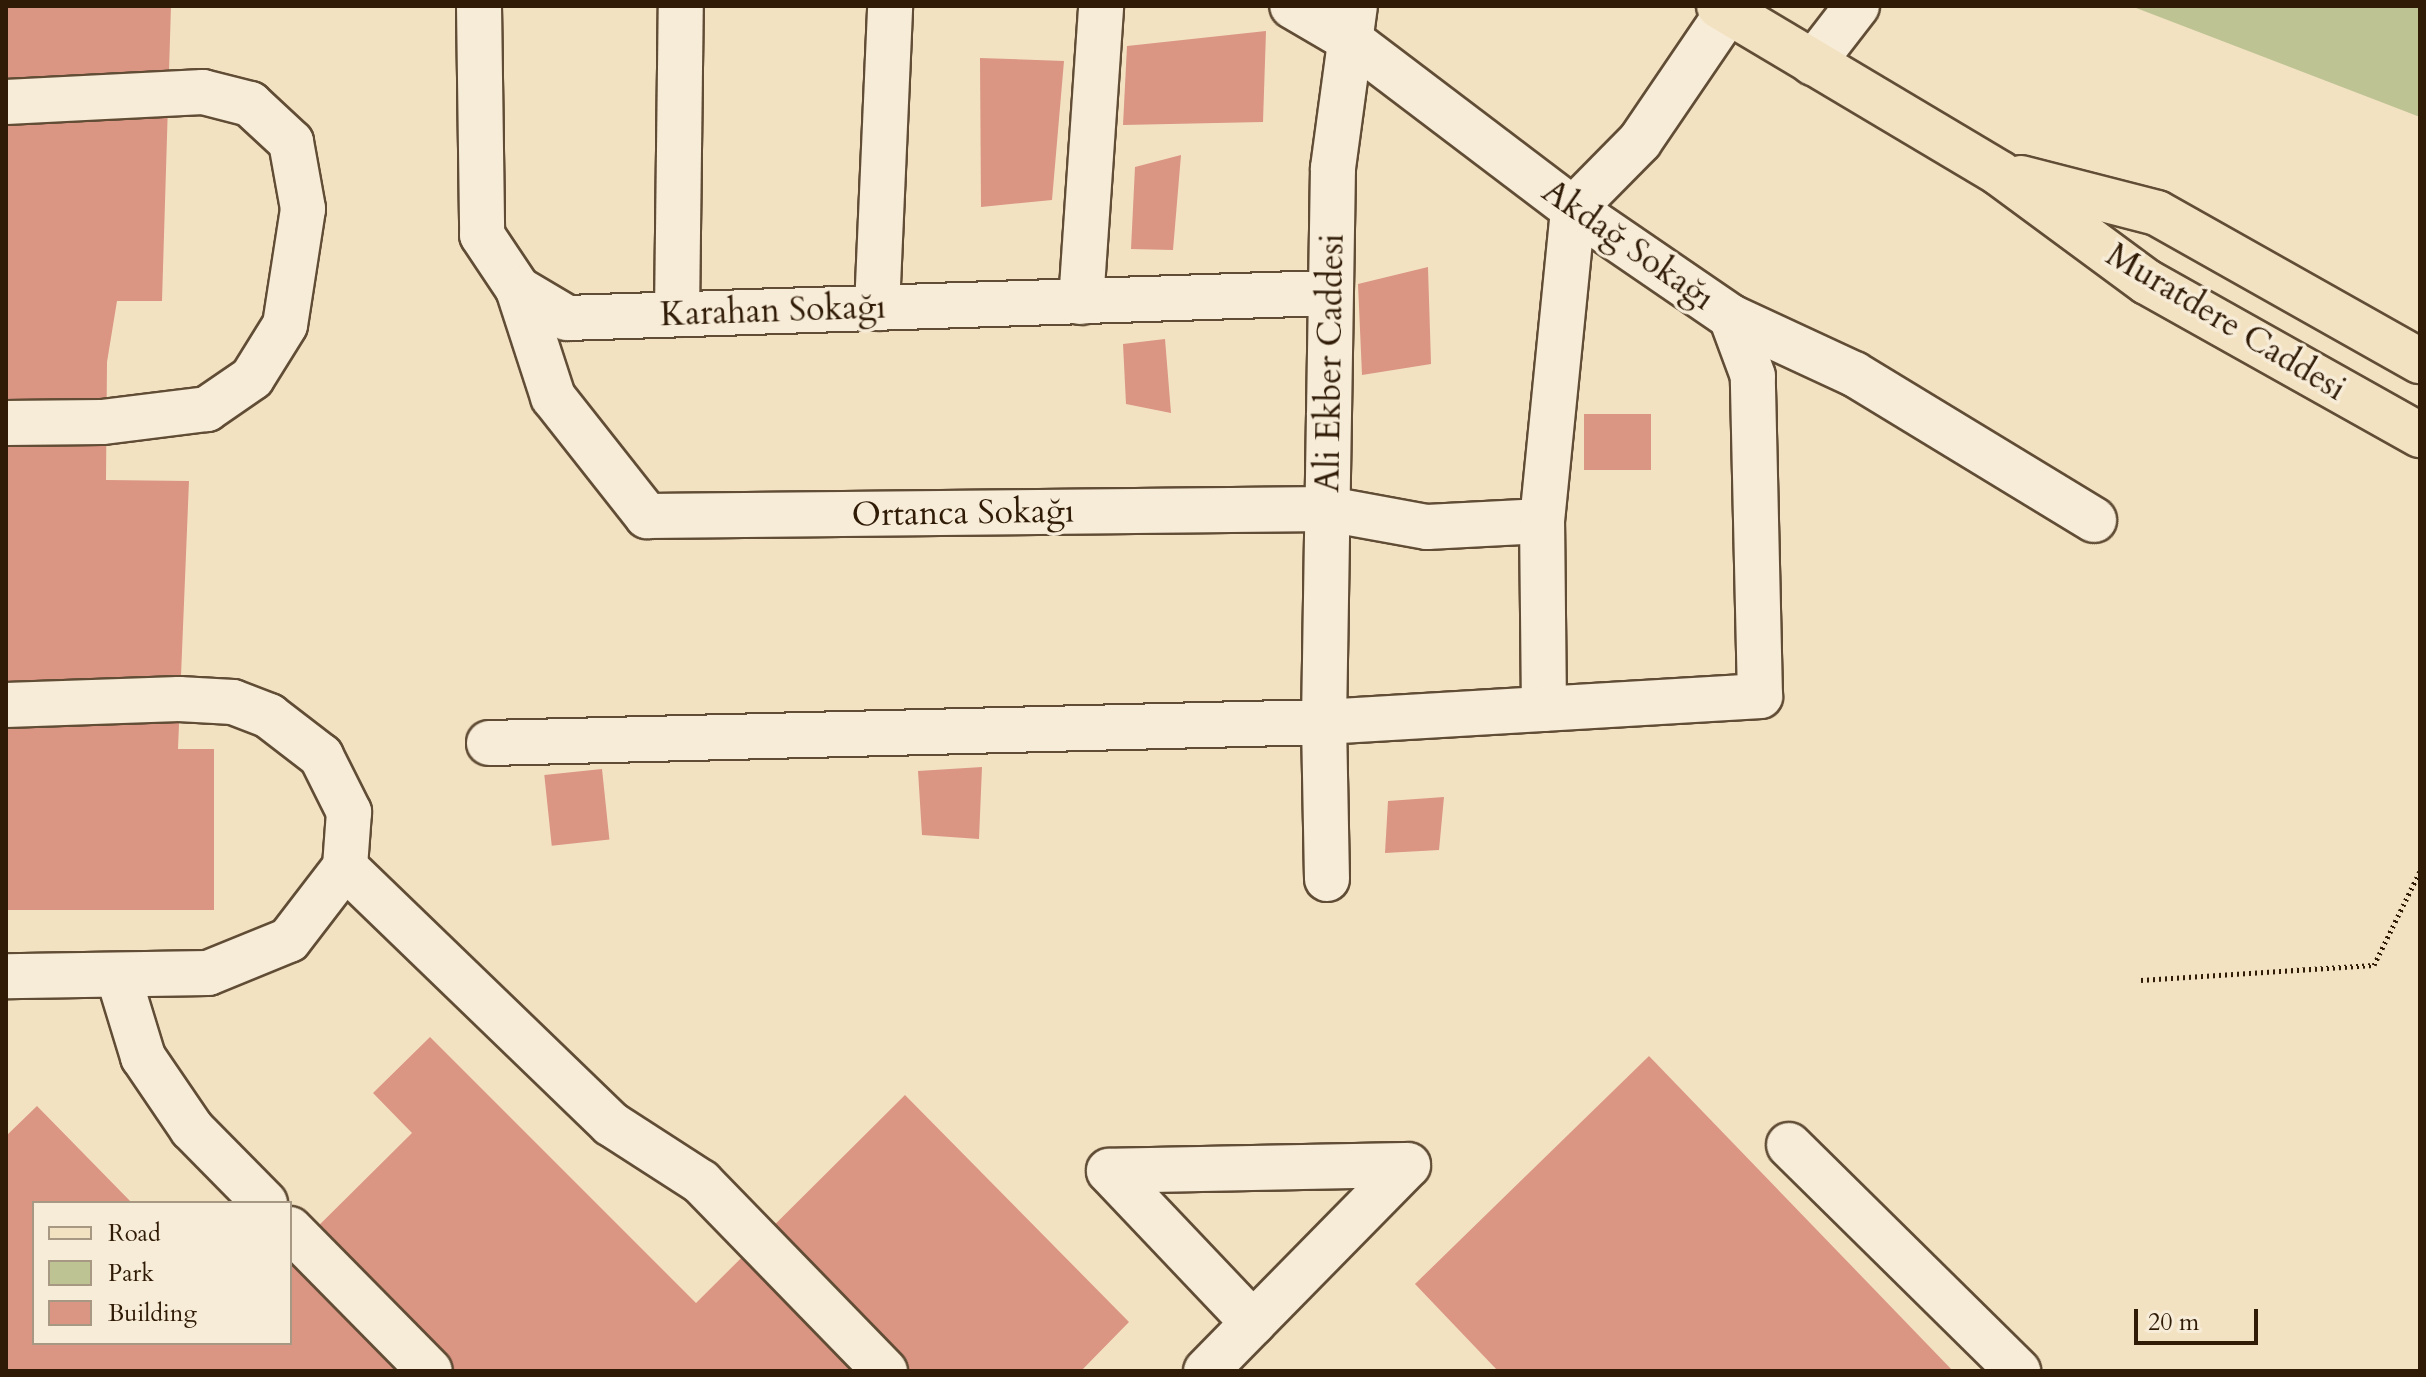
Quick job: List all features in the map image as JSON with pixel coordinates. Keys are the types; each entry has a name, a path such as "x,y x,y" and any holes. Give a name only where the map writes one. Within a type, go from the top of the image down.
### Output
{"main road":[{"name":"Muratdere Caddesi","path":"1729,8 1813,63 1999,173 2147,282 2420,435"},
{"name":"Muratdere Caddesi","path":"1999,173 2157,213 2420,361"}],"street":[{"name":"Karahan Sokağı","path":"479,6 482,235 518,289 567,318 1330,293"},
{"path":"677,314 681,6"},
{"path":"877,308 890,6"},
{"path":"1081,302 1101,6"},
{"name":"Akdağ Sokağı","path":"1292,6 1353,23 1573,209 1731,317 1753,376 1760,696 1544,709"},
{"path":"1813,63 1857,6"},
{"path":"489,743 1324,722 1544,709 1542,521 1573,209 1640,141 1729,8"},
{"name":"Ali Ekber Caddesi","path":"1327,879 1324,722 1333,168 1353,23"},
{"path":"6,102 203,92 250,104 291,142 303,209 285,325 252,378 207,409 102,422 6,423"},
{"name":"Ortanca Sokağı","path":"518,289 553,397 647,516 1328,509 1427,527 1542,521"},
{"path":"1731,317 1854,374 2094,520"},
{"path":"6,705 179,699 233,702 269,716 321,756 349,812 345,867 289,940 208,973 6,976"},
{"path":"345,867 611,1124 701,1182 885,1371"},
{"path":"118,975 143,1057 192,1129 263,1201"},
{"path":"1789,1145 2018,1371"},
{"path":"1206,1371 1408,1165 1109,1171 1253,1323"},
{"path":"292,1231 430,1371"}],"path":[{"path":"2141,980 2374,965 2420,871"}],"green space":[{"path":"2131,6 2420,6 2420,117"}],"building":[{"path":"6,6 171,6 162,301 117,301 107,362 106,480 189,481 178,749 214,749 214,910 6,910"},
{"path":"1266,31 1263,122 1123,125 1127,46"},
{"path":"980,58 1064,61 1052,200 981,207"},
{"path":"1181,155 1173,250 1131,249 1135,167"},
{"path":"1428,267 1431,364 1362,375 1358,284"},
{"path":"1165,339 1171,413 1126,404 1123,344"},
{"path":"1584,414 1651,414 1651,470 1584,470"},
{"path":"982,767 979,839 922,835 918,771"},
{"path":"602,769 609,840 552,846 544,775"},
{"path":"1444,797 1439,850 1385,853 1388,801"},
{"path":"430,1037 696,1303 905,1095 1129,1322 1081,1371 6,1371 6,1136 37,1106 130,1201 32,1201 32,1345 292,1345 292,1252 412,1133 373,1093"},
{"path":"1649,1056 1953,1371 1498,1371 1415,1284"}]}
